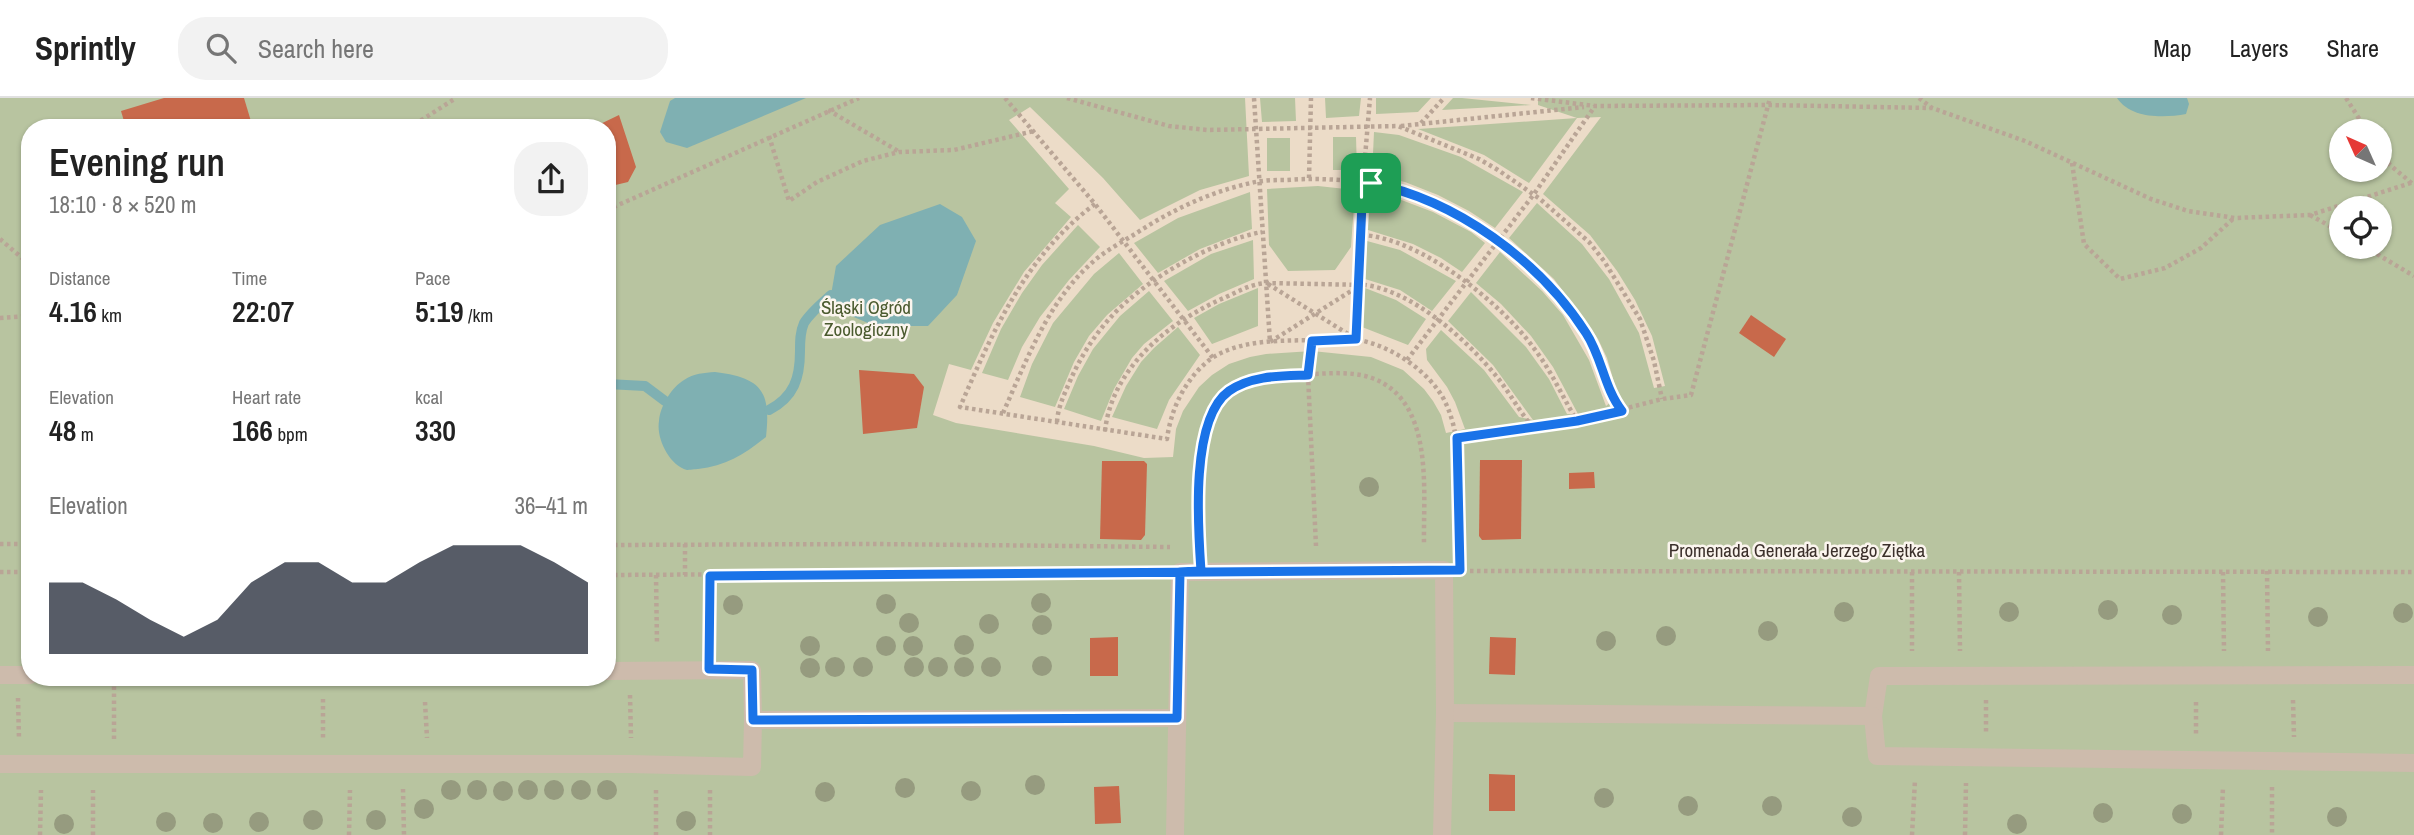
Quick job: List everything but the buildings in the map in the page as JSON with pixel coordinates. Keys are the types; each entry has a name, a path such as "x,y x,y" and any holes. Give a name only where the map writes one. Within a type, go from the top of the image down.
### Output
{"street":[{"path":"1175,835 1180,572 1452,570 1442,835"},
{"path":"0,764 631,764 752,767 752,670 616,671"},
{"path":"2414,674 1879,676 1873,716 1877,757 2414,762"},
{"path":"1445,713 1873,716"},
{"path":"753,720 1177,718"}],"path":[{"path":"423,119 456,98"},
{"path":"616,206 859,98"},
{"path":"1005,98 1095,204 1213,358"},
{"path":"1067,98 1169,126 1207,130 1398,126 1595,106 1932,108"},
{"path":"1254,98 1270,342"},
{"path":"1309,178 1311,98"},
{"path":"1356,339 1363,235 1363,181 1370,98"},
{"path":"1420,124 1444,98"},
{"path":"1531,98 1595,106"},
{"path":"1457,438 1577,421 1691,395 1770,98"},
{"path":"1919,98 1932,108 2025,141 2151,199 2188,211 2235,218 2310,215 2413,183"},
{"path":"2346,98 2359,119"},
{"path":"1407,360 1499,242 1595,106"},
{"path":"828,110 899,152"},
{"path":"1398,126 1499,170 1534,194 1588,242 1632,303 1654,361 1662,400"},
{"path":"769,136 789,201 817,182 863,161 899,152 954,150 1034,131"},
{"path":"2071,162 2084,244 2120,279 2165,268 2202,248 2235,218"},
{"path":"2392,167 2413,183"},
{"path":"1003,413 1047,318 1064,294 1094,261 1186,205 1260,181 1309,178 1363,181 1411,193 1476,224 1556,295 1587,334 1614,400 1622,411"},
{"path":"1095,204 1065,230 1007,306 960,407 1167,439 1169,419 1185,386 1213,358 1237,348 1270,342 1356,339"},
{"path":"2310,215 2329,226"},
{"path":"1058,422 1058,408 1079,362 1097,332 1125,303 1201,253 1262,232"},
{"path":"1363,235 1417,251 1467,282 1533,346 1577,421"},
{"path":"0,239 21,257"},
{"path":"2385,259 2414,276"},
{"path":"1266,283 1356,339 1407,360 1439,391 1457,438 1452,570"},
{"path":"1105,431 1112,405 1132,368 1150,345 1184,318 1252,284 1266,283 1375,286 1389,291 1438,320 1483,361 1532,426"},
{"path":"1270,342 1359,285"},
{"path":"0,318 21,317"},
{"path":"1312,341 1308,375 1317,571"},
{"path":"1201,571 1200,452 1205,429 1215,406 1229,391 1248,383 1268,377 1308,375 1358,375 1372,378 1388,386 1404,401 1415,421 1423,456 1424,570"},
{"path":"0,544 21,544"},
{"path":"685,544 685,575"},
{"path":"616,545 1172,548"},
{"name":"Promenada Generała Jerzego Ziętka","path":"1452,570 2414,572"},
{"path":"0,572 21,572"},
{"path":"616,575 1180,572"},
{"path":"1912,572 1912,676"},
{"path":"1959,572 1961,676"},
{"path":"2222,572 2224,675"},
{"path":"2267,572 2269,675"},
{"path":"656,575 657,669"},
{"path":"709,669 710,576"},
{"path":"630,670 631,764"},
{"path":"16,675 19,764"},
{"path":"2196,675 2196,760"},
{"path":"2293,675 2294,762"},
{"path":"1986,676 1986,759"},
{"path":"114,686 114,764"},
{"path":"324,764 329,686"},
{"path":"423,686 428,764"},
{"path":"1912,835 1916,758"},
{"path":"1965,835 1966,758"},
{"path":"2221,835 2223,761"},
{"path":"2272,761 2272,835"},
{"path":"40,835 41,764"},
{"path":"93,764 93,835"},
{"path":"349,835 350,764"},
{"path":"403,764 404,835"},
{"path":"656,765 656,835"},
{"path":"710,766 710,835"}],"green space":[{"name":"Śląski Ogród Zoologiczny","path":"0,98 2414,98 2414,835 0,835"}],"shaded area":[{"path":"1245,98 1260,98 1262,122 1296,121 1295,98 1325,98 1326,118 1359,116 1361,98 1376,98 1376,114 1418,112 1431,98 1453,98 1442,110 1531,105 1462,98 1538,98 1538,105 1577,118 1601,117 1543,194 1590,235 1617,271 1652,336 1665,386 1654,388 1639,333 1609,279 1582,244 1537,203 1509,238 1554,279 1598,339 1607,358 1618,396 1606,406 1589,360 1563,315 1542,291 1500,252 1476,283 1501,304 1531,336 1553,367 1578,414 1567,414 1549,379 1526,347 1471,292 1448,321 1493,365 1533,420 1519,417 1484,370 1441,330 1426,349 1427,360 1447,387 1465,429 1446,433 1441,415 1433,401 1403,370 1371,357 1312,351 1250,357 1229,364 1212,375 1199,387 1183,411 1176,429 1173,457 1144,458 1094,446 956,423 933,415 949,364 971,370 993,323 1024,272 1071,217 1055,203 1069,189 1009,120 1030,107 1103,178 1140,220 1200,190 1249,176","holes":["1577,118 1529,183 1484,155 1418,129","1374,132 1399,135 1461,157 1523,192 1495,228 1438,195 1405,182 1372,175","1333,137 1356,137 1357,170 1333,170","1267,138 1290,138 1290,171 1267,171","1318,186 1355,190 1351,247 1335,270 1288,271 1269,245 1267,189","1250,192 1252,229 1200,249 1158,273 1134,243 1178,218","1370,193 1391,196 1433,212 1471,232 1485,243 1462,272 1413,244 1368,230","1078,225 1100,247 1040,317 1022,347 1008,380 982,373 1001,329 1042,265","1253,240 1254,279 1188,311 1164,281 1211,254","1367,241 1400,250 1456,281 1432,311 1400,290 1365,279","1119,253 1143,284 1107,315 1089,336 1074,362 1055,407 1020,397 1032,364 1053,323 1094,274","1258,288 1258,326 1212,344 1194,318","1365,288 1396,300 1426,319 1408,345 1362,327","1149,291 1173,321 1144,344 1132,358 1114,389 1101,421 1064,409 1093,349 1120,316","1178,327 1200,355 1169,400 1157,429 1112,417 1141,362"]}],"water":[{"path":"675,98 806,98 687,148 666,142 660,132 670,101"},
{"path":"2117,98 2187,98 2189,104 2186,114 2158,116 2131,110"},
{"path":"940,204 962,217 976,241 957,295 928,326 875,326 842,312 831,295 836,266 880,225"},
{"path":"715,372 744,378 760,390 767,408 766,437 743,454 726,462 687,470 675,463 665,450 659,428 660,415 667,398 680,383 695,375"}],"waterway":[{"path":"769,410 778,405 794,386 799,370 800,337 804,323 831,295"},
{"path":"616,384 645,386 665,401"}],"route":[{"path":"1371,183 1363,181 1363,235 1356,339 1312,341 1308,375 1268,377 1229,391 1215,406 1205,429 1200,452 1201,571 1180,572 1177,718 753,720 752,670 709,669 710,576 1201,571 1460,570 1457,438 1577,421 1622,411 1614,400 1587,334 1556,295 1527,266 1476,224 1452,211 1411,193 1371,183"}]}
